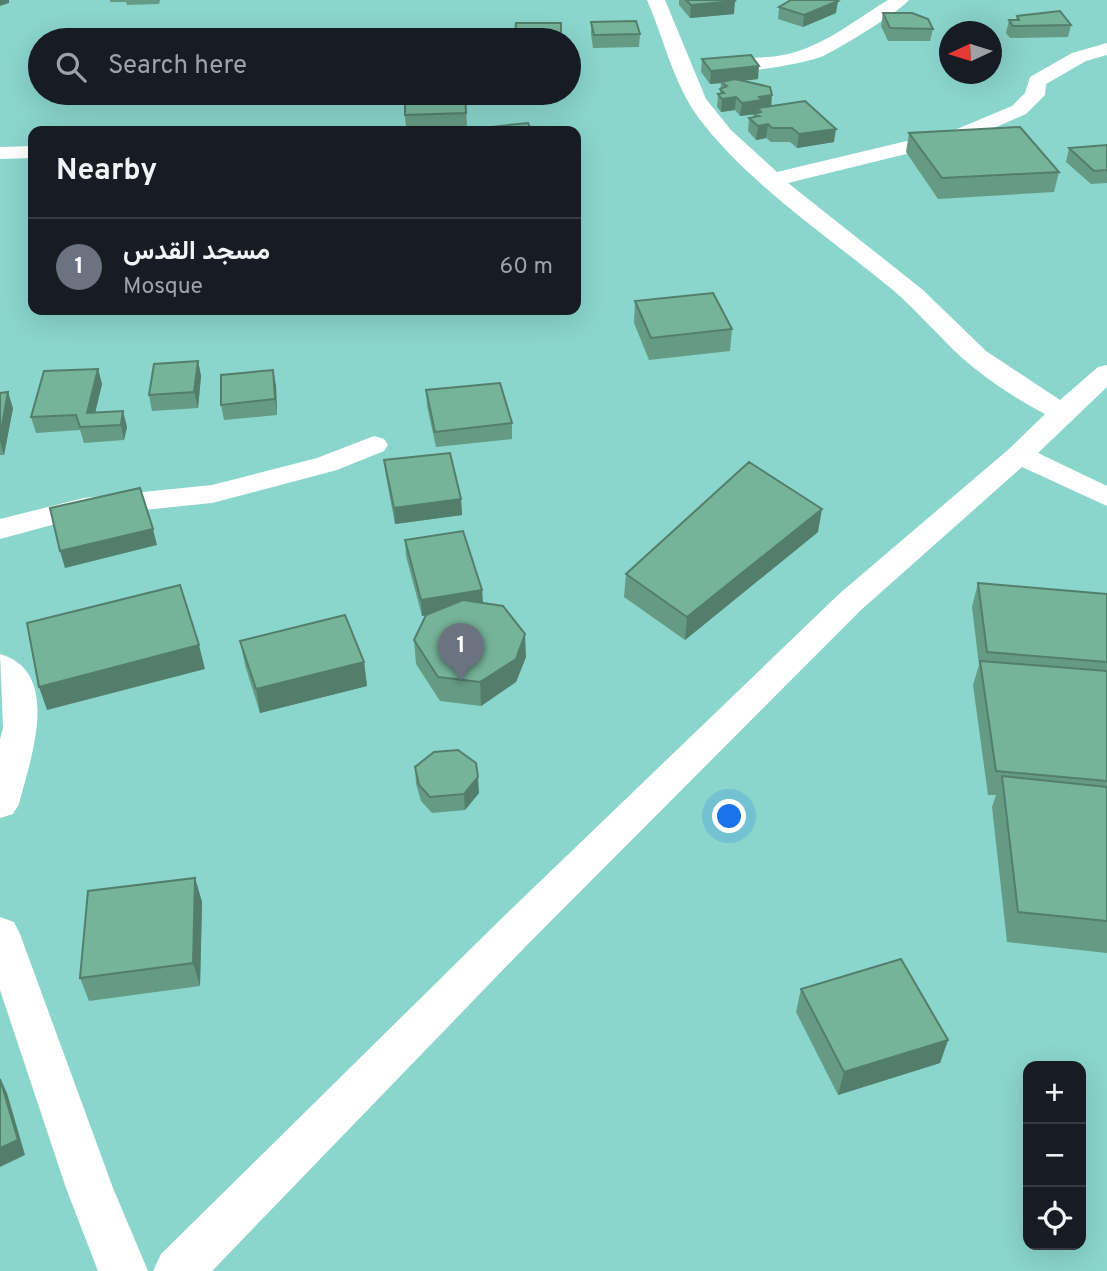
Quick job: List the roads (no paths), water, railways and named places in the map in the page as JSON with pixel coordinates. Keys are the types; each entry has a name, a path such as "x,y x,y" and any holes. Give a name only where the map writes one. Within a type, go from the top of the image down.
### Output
{"street":[{"path":"656,0 682,69 704,111 732,143 772,180 907,290 978,358 1010,383 1062,413"},
{"path":"682,69 796,60 815,53 900,0"},
{"path":"772,180 964,134 1019,110 1035,95 1037,81 1059,66 1107,49"},
{"path":"0,153 28,152"},
{"path":"178,1271 522,923 840,612 1019,455 1107,373"},
{"path":"0,529 84,508 212,494 327,464 374,445"},
{"path":"1019,455 1107,497"},
{"path":"0,666 8,670 20,698 21,728 0,804"},
{"path":"0,934 30,1009 92,1199 123,1271"}],"place":[{"name":"مسجد القدس","path":"461,681"}]}
